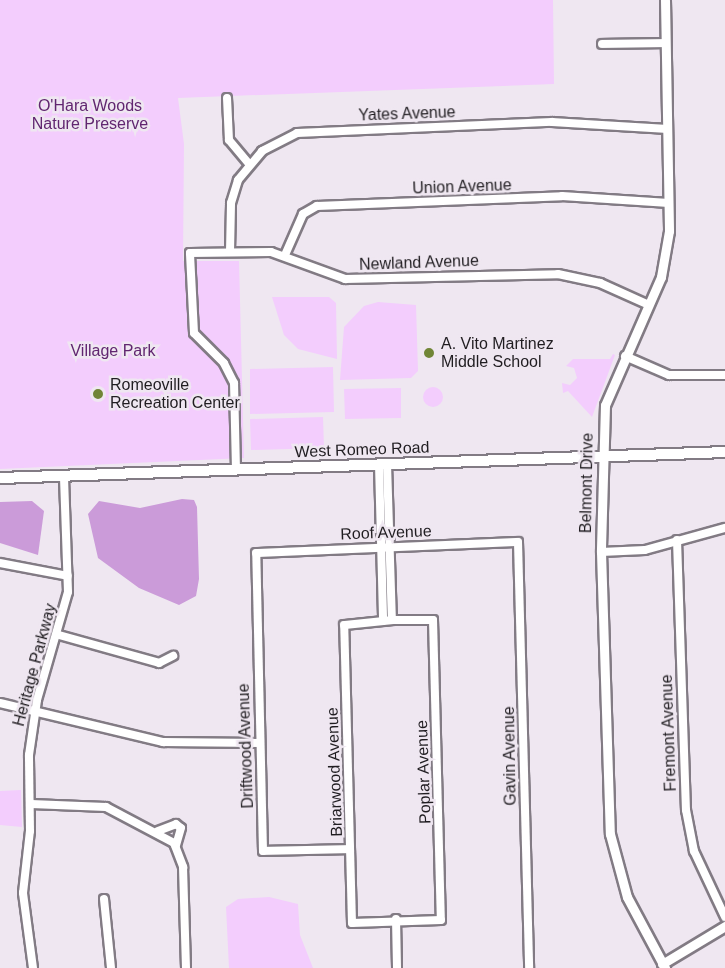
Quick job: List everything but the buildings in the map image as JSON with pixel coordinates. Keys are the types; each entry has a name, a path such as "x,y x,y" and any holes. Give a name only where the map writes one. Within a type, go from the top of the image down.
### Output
{"main road":[{"name":"West Romeo Road","path":"0,478 725,452"}],"street":[{"name":"Belmont Drive","path":"660,967 627,897 610,834 601,552 605,405 649,305 667,254 669,203 664,0"},
{"path":"602,45 666,43"},
{"path":"227,98 229,140 249,164"},
{"name":"Yates Avenue","path":"230,252 231,203 249,164 277,141 304,132 552,122 668,129"},
{"name":"Union Avenue","path":"285,255 303,214 317,206 562,196 669,203"},
{"name":"Newland Avenue","path":"236,470 234,383 224,363 194,333 190,254 230,252 285,255 340,279 558,274 600,283 649,305"},
{"path":"625,357 669,375 725,375"},
{"path":"383,464 388,620"},
{"name":"Heritage Parkway","path":"33,968 23,892 31,804 29,754 36,708 59,635 68,576 64,476"},
{"path":"601,552 645,550 725,528"},
{"name":"Fremont Avenue","path":"677,540 686,810 694,851 725,917"},
{"name":"Roof Avenue","path":"256,554 385,546 518,542"},
{"name":"Gavin Avenue","path":"518,542 529,968"},
{"name":"Driftwood Avenue","path":"256,554 263,851 350,849"},
{"path":"0,563 68,576"},
{"name":"Briarwood Avenue","path":"388,620 344,625 352,922 396,919"},
{"name":"Poplar Avenue","path":"388,620 433,620 441,920 396,919"},
{"path":"59,635 159,663 172,656"},
{"path":"0,703 36,708 163,742 260,743"},
{"path":"31,804 97,805 159,831 176,846 183,867 186,968"},
{"path":"159,831 176,824 182,828 176,846"},
{"path":"104,899 111,968"},
{"path":"396,919 397,968"},
{"path":"660,967 725,926"}],"green space":[{"path":"0,0 553,0 554,84 178,98 184,144 183,261 239,261 244,458 0,469"},
{"path":"272,297 329,297 336,303 337,359 298,349 284,335"},
{"path":"378,302 416,305 418,371 411,378 340,380 344,327 364,306"},
{"path":"613,354 615,355 592,417 568,391 563,393 562,383 570,385 577,378 574,368 566,366 573,359 610,359"},
{"path":"333,367 334,412 250,414 250,369"},
{"path":"429,387 437,387 443,393 443,401 437,407 429,407 423,401 423,393"},
{"path":"401,388 401,418 345,419 344,389"},
{"path":"323,417 324,448 251,450 250,419"},
{"path":"21,790 22,827 0,825 0,791"},
{"path":"269,897 298,904 300,935 313,968 229,968 226,907 238,899"}],"shaded area":[{"path":"182,499 194,500 197,507 199,579 196,596 179,605 139,588 98,558 88,514 99,501 140,508"},
{"path":"32,501 44,511 38,555 0,543 0,502"}],"place":[{"name":"A. Vito Martinez Middle School","path":"429,353"},
{"name":"Romeoville Recreation Center","path":"98,394"}],"park label":[{"name":"O'Hara Woods Nature Preserve","path":"90,115"},
{"name":"Village Park","path":"113,351"}]}
